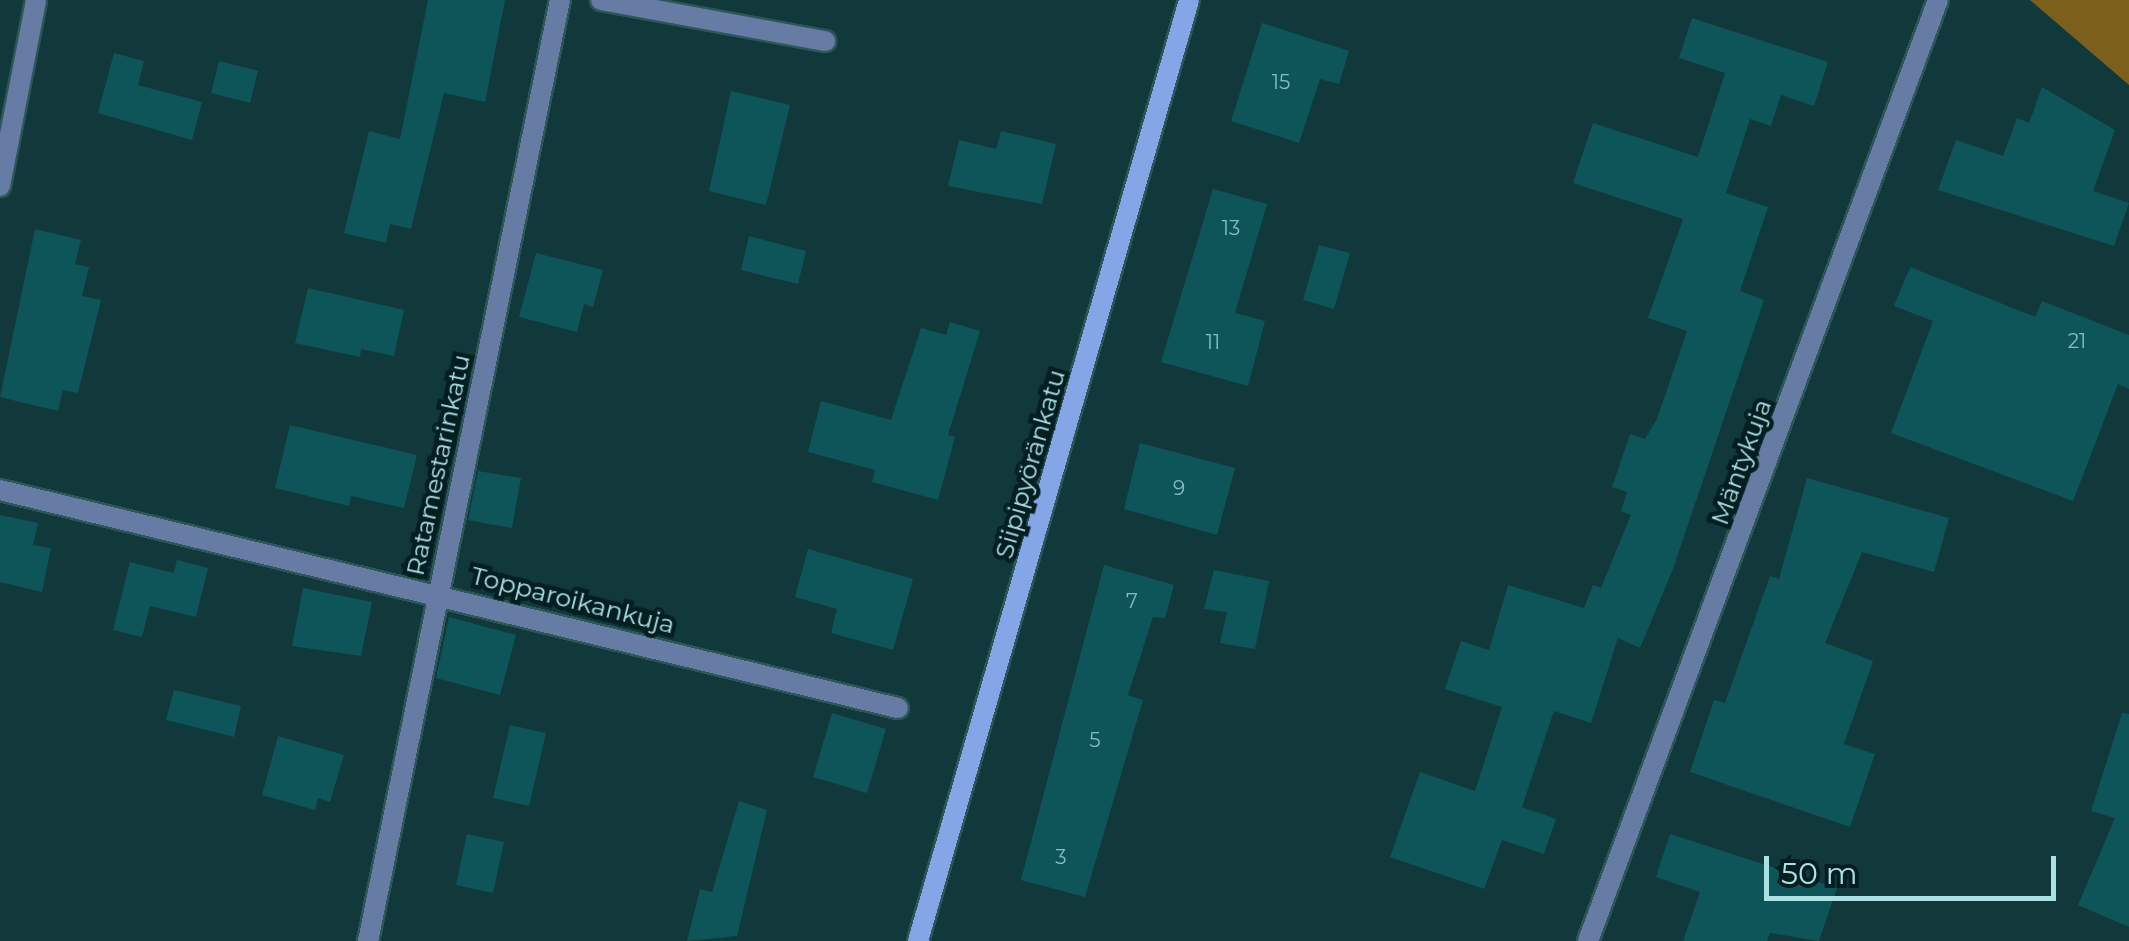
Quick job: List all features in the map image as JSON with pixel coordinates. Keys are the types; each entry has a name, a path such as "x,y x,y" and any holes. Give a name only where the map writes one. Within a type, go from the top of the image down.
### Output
{"street":[{"path":"0,186 36,0"},
{"name":"Ratamestarinkatu","path":"368,941 560,0"},
{"path":"601,0 825,41"},
{"name":"Siipipyöränkatu","path":"918,941 1189,0"},
{"name":"Mäntykuja","path":"1588,941 1938,0"},
{"name":"Topparoikankuja","path":"0,490 438,592 898,708"}],"shaded area":[{"path":"2030,0 2129,0 2129,85"}],"building":[{"path":"428,0 505,0 485,102 444,93 411,229 390,224 386,243 344,233 369,131 400,139"},
{"path":"1692,18 1828,62 1814,106 1781,95 1771,126 1750,119 1726,193 1768,207 1740,291 1764,300 1673,569 1640,648 1618,638 1591,723 1554,711 1522,807 1556,819 1544,854 1502,840 1484,889 1390,857 1420,772 1475,791 1502,707 1445,689 1461,641 1489,650 1508,585 1584,608 1593,585 1601,588 1631,515 1621,511 1627,492 1612,487 1630,434 1645,439 1657,419 1687,331 1648,318 1683,219 1573,183 1593,123 1698,157 1725,73 1679,58"},
{"path":"1262,23 1349,51 1339,84 1320,79 1299,143 1231,121"},
{"path":"114,53 144,61 138,85 202,102 192,140 98,113"},
{"path":"219,61 258,71 250,103 211,93"},
{"path":"2042,87 2115,130 2093,191 2129,203 2114,246 1938,190 1956,140 2003,156 2017,118 2029,123"},
{"path":"731,91 790,105 766,205 709,191"},
{"path":"1001,131 1056,144 1042,204 948,186 959,140 996,149"},
{"path":"1213,189 1267,204 1235,313 1265,321 1248,386 1161,362"},
{"path":"35,229 81,240 75,264 89,267 82,296 101,300 78,393 63,390 58,411 0,397"},
{"path":"749,236 806,251 798,284 741,270"},
{"path":"1319,245 1350,253 1334,309 1303,300"},
{"path":"536,253 603,270 593,307 584,304 577,332 519,317"},
{"path":"1910,267 2035,317 2042,301 2129,335 2129,389 2118,384 2073,501 1891,433 1933,321 1894,306"},
{"path":"308,288 404,310 394,356 361,349 360,357 295,343"},
{"path":"950,322 980,331 948,435 955,437 938,500 872,482 875,470 808,452 821,401 891,420 921,328 946,335"},
{"path":"290,425 417,455 404,508 351,496 349,506 275,488"},
{"path":"1140,443 1235,468 1217,535 1124,509"},
{"path":"478,471 521,478 512,528 468,520"},
{"path":"1807,478 1949,518 1934,572 1862,552 1825,643 1873,661 1844,744 1875,754 1850,827 1690,772 1714,700 1725,703 1770,576 1779,579"},
{"path":"0,515 38,523 33,545 51,548 42,592 0,582"},
{"path":"808,549 913,579 893,650 831,633 837,609 795,597"},
{"path":"177,560 208,568 196,617 150,606 142,637 113,630 130,562 174,573"},
{"path":"1104,565 1174,585 1165,618 1153,617 1128,695 1143,700 1085,897 1021,880"},
{"path":"1214,570 1269,581 1255,649 1220,643 1227,612 1204,609"},
{"path":"303,588 372,602 361,656 292,646"},
{"path":"449,617 516,635 500,695 436,678"},
{"path":"174,690 241,706 234,737 166,720"},
{"path":"832,713 886,729 867,793 813,777"},
{"path":"2122,713 2129,714 2129,927 2078,905 2115,818 2091,811"},
{"path":"510,725 546,733 529,806 493,798"},
{"path":"278,736 344,755 330,802 318,798 315,810 262,795"},
{"path":"739,801 767,810 737,936 687,941 700,889 712,892"},
{"path":"467,834 504,842 493,893 456,885"},
{"path":"1670,834 1837,888 1819,941 1770,933 1767,941 1683,941 1700,892 1656,877"}]}
